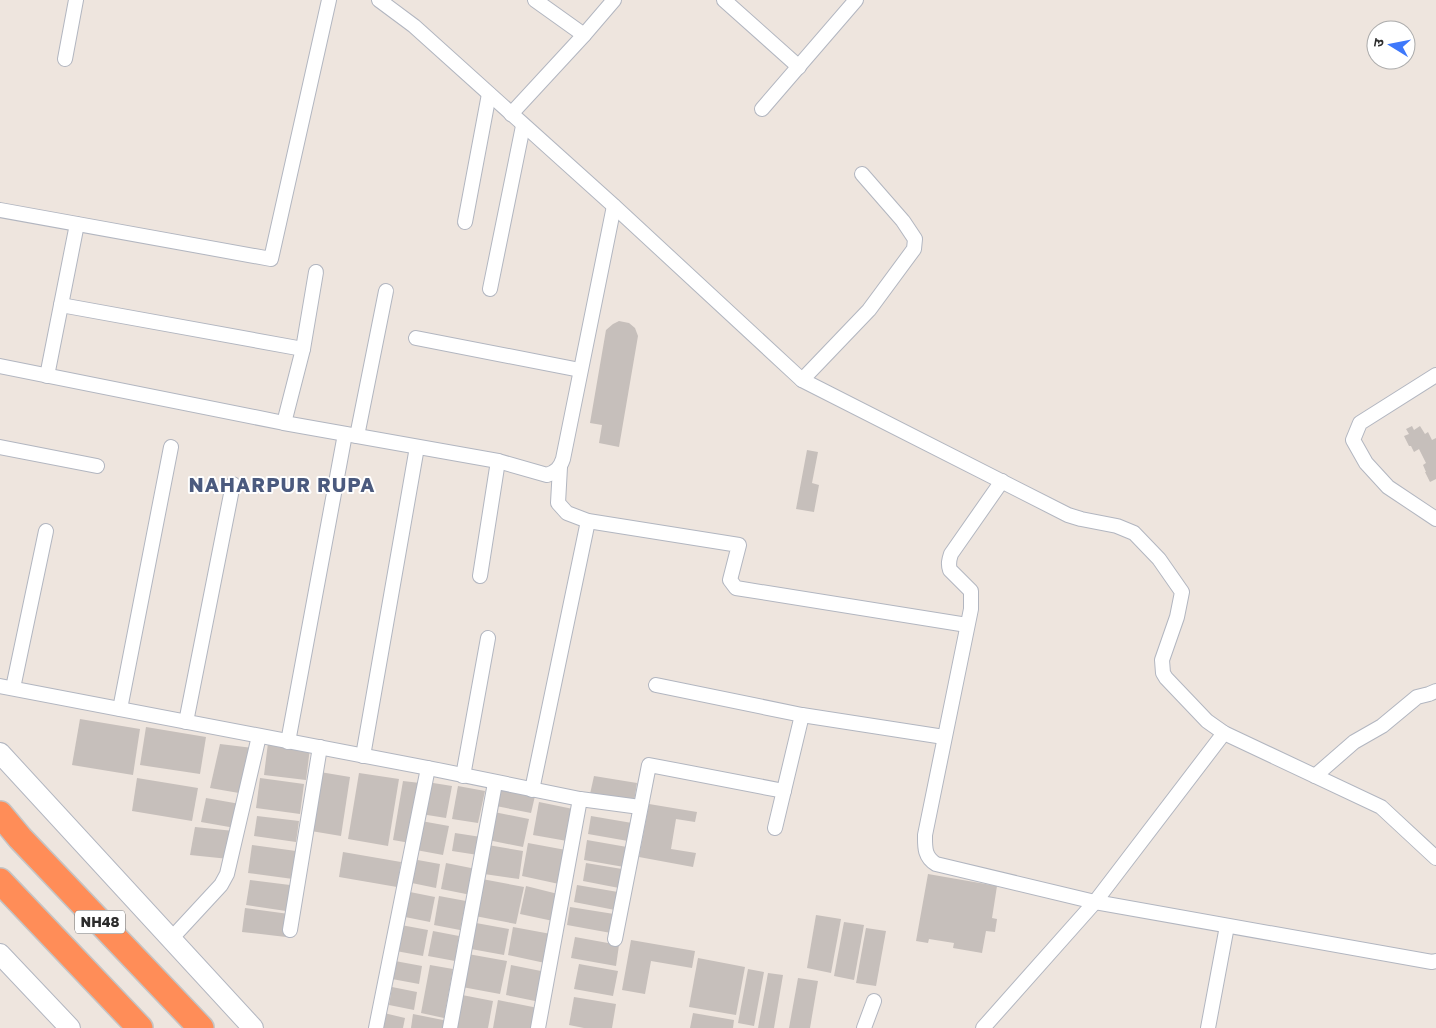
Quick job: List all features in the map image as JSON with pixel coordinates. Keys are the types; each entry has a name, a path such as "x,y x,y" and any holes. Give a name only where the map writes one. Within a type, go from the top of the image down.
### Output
{"highway":[{"name":"NH48","path":"0,814 20,838 202,1028"},
{"name":"NH48","path":"0,881 140,1028"}],"main road":[{"path":"0,753 253,1028"},
{"path":"0,954 70,1028"}],"street":[{"path":"65,59 76,0"},
{"path":"0,210 271,259 329,0"},
{"path":"379,0 414,26 512,114 802,380 1068,515 1117,526 1134,533 1160,559 1182,592 1177,617 1162,660 1163,673 1207,721 1224,733 1381,807 1436,858"},
{"path":"535,0 584,35"},
{"path":"512,114 614,0"},
{"path":"724,0 799,66"},
{"path":"762,110 856,0"},
{"path":"465,222 489,94"},
{"path":"490,289 523,126"},
{"path":"802,380 869,310 914,249 915,239 903,221 862,174"},
{"path":"614,206 560,467 558,503 567,513 588,521 739,545 730,580 736,588 967,625"},
{"path":"47,376 76,224"},
{"path":"284,423 303,349 316,272"},
{"path":"288,742 351,435 386,291"},
{"path":"61,305 303,349"},
{"path":"416,338 580,370"},
{"path":"0,366 284,423 498,461 547,475 560,467"},
{"path":"1436,375 1360,423 1353,440 1366,463 1388,487 1436,519"},
{"path":"0,447 97,466"},
{"path":"120,709 171,447"},
{"path":"363,756 416,447"},
{"path":"480,576 498,461"},
{"path":"1002,481 949,559 948,565 950,570 971,591 971,609 925,834 925,851 930,860 936,864 1095,902 1432,962 1436,961"},
{"path":"186,722 233,484"},
{"path":"532,790 588,521"},
{"path":"46,531 6,687 428,768 532,790 640,807"},
{"path":"463,776 488,638"},
{"path":"656,685 802,715 944,737"},
{"path":"1316,776 1354,742 1382,726 1417,696 1436,691"},
{"path":"775,828 802,715"},
{"path":"983,1028 1095,902 1224,733"},
{"path":"171,939 221,884 227,874 259,736"},
{"path":"290,930 320,747"},
{"path":"614,939 649,765 784,791"},
{"path":"376,1028 428,768"},
{"path":"450,1028 495,782"},
{"path":"538,1028 580,799"},
{"path":"1208,1028 1227,926"},
{"path":"864,1028 874,1001"}],"building":[{"path":"619,321 629,323 635,328 638,336 619,447 599,443 602,425 590,423 606,330"},
{"path":"1412,426 1414,430 1420,426 1425,434 1428,432 1432,440 1436,438 1436,479 1430,482 1423,465 1426,463 1419,449 1414,452 1404,436 1409,434 1406,429"},
{"path":"807,450 818,452 812,483 819,485 814,512 796,509"},
{"path":"80,719 140,729 133,775 72,765"},
{"path":"146,727 206,737 200,774 140,765"},
{"path":"268,743 310,748 306,780 264,775"},
{"path":"220,744 253,748 239,793 210,788"},
{"path":"320,772 350,777 341,836 311,831"},
{"path":"359,773 399,779 388,846 348,839"},
{"path":"594,776 637,783 634,802 590,794"},
{"path":"137,778 198,788 192,821 132,811"},
{"path":"260,778 304,784 300,814 256,808"},
{"path":"403,781 420,783 410,843 393,840"},
{"path":"427,782 452,786 446,818 421,814"},
{"path":"458,786 485,791 478,823 452,819"},
{"path":"499,789 535,796 531,813 496,806"},
{"path":"206,798 240,804 235,828 201,822"},
{"path":"539,802 573,809 567,841 533,835"},
{"path":"649,804 697,812 695,822 676,819 671,849 696,853 693,867 639,857"},
{"path":"494,812 529,819 523,847 488,840"},
{"path":"257,816 299,821 296,842 254,836"},
{"path":"591,816 632,823 628,841 588,834"},
{"path":"421,821 449,826 443,855 416,850"},
{"path":"195,827 234,831 229,859 190,855"},
{"path":"455,833 481,837 478,855 452,851"},
{"path":"587,840 627,847 624,867 584,860"},
{"path":"528,843 566,850 559,884 522,876"},
{"path":"252,845 296,851 293,879 248,873"},
{"path":"488,845 523,851 519,879 484,874"},
{"path":"343,852 401,862 397,887 339,877"},
{"path":"412,859 440,864 436,888 407,882"},
{"path":"446,863 476,869 471,895 441,889"},
{"path":"586,863 622,869 619,888 583,881"},
{"path":"928,874 997,886 992,918 997,919 995,932 986,931 982,953 953,948 954,943 929,939 928,943 916,941"},
{"path":"482,879 524,887 516,924 475,916"},
{"path":"250,880 290,885 286,911 246,905"},
{"path":"577,885 618,892 615,910 574,902"},
{"path":"526,886 558,894 553,921 520,914"},
{"path":"405,891 435,897 430,922 400,916"},
{"path":"439,896 466,901 460,930 434,925"},
{"path":"570,907 614,914 611,933 567,925"},
{"path":"245,908 289,914 286,937 242,932"},
{"path":"816,915 841,919 831,973 807,968"},
{"path":"844,922 864,925 854,980 834,976"},
{"path":"476,923 509,929 504,955 471,949"},
{"path":"401,925 428,930 423,956 396,951"},
{"path":"513,927 551,934 545,963 508,955"},
{"path":"866,928 886,931 876,986 856,983"},
{"path":"433,931 459,936 455,961 428,956"},
{"path":"575,937 619,945 616,966 571,958"},
{"path":"631,940 695,951 692,968 651,961 645,994 622,990"},
{"path":"468,954 507,961 500,994 462,987"},
{"path":"698,958 745,967 736,1015 689,1007"},
{"path":"395,961 422,966 419,984 392,979"},
{"path":"579,964 618,971 613,996 574,989"},
{"path":"430,965 453,969 444,1018 421,1013"},
{"path":"511,965 546,972 540,1002 506,995"},
{"path":"748,969 764,972 754,1026 738,1023"},
{"path":"768,973 783,975 774,1028 758,1028"},
{"path":"798,978 818,981 810,1028 789,1028"},
{"path":"392,987 417,992 414,1010 389,1005"},
{"path":"462,995 493,1001 488,1028 456,1028"},
{"path":"574,997 616,1004 612,1028 584,1028 569,1025"},
{"path":"498,1000 538,1008 534,1028 493,1028"},
{"path":"384,1013 405,1018 403,1028 381,1028"},
{"path":"693,1013 734,1020 733,1028 690,1028"},
{"path":"413,1014 448,1021 446,1028 411,1028"}],"district":[{"name":"NAHARPUR RUPA","path":"282,485"}]}
